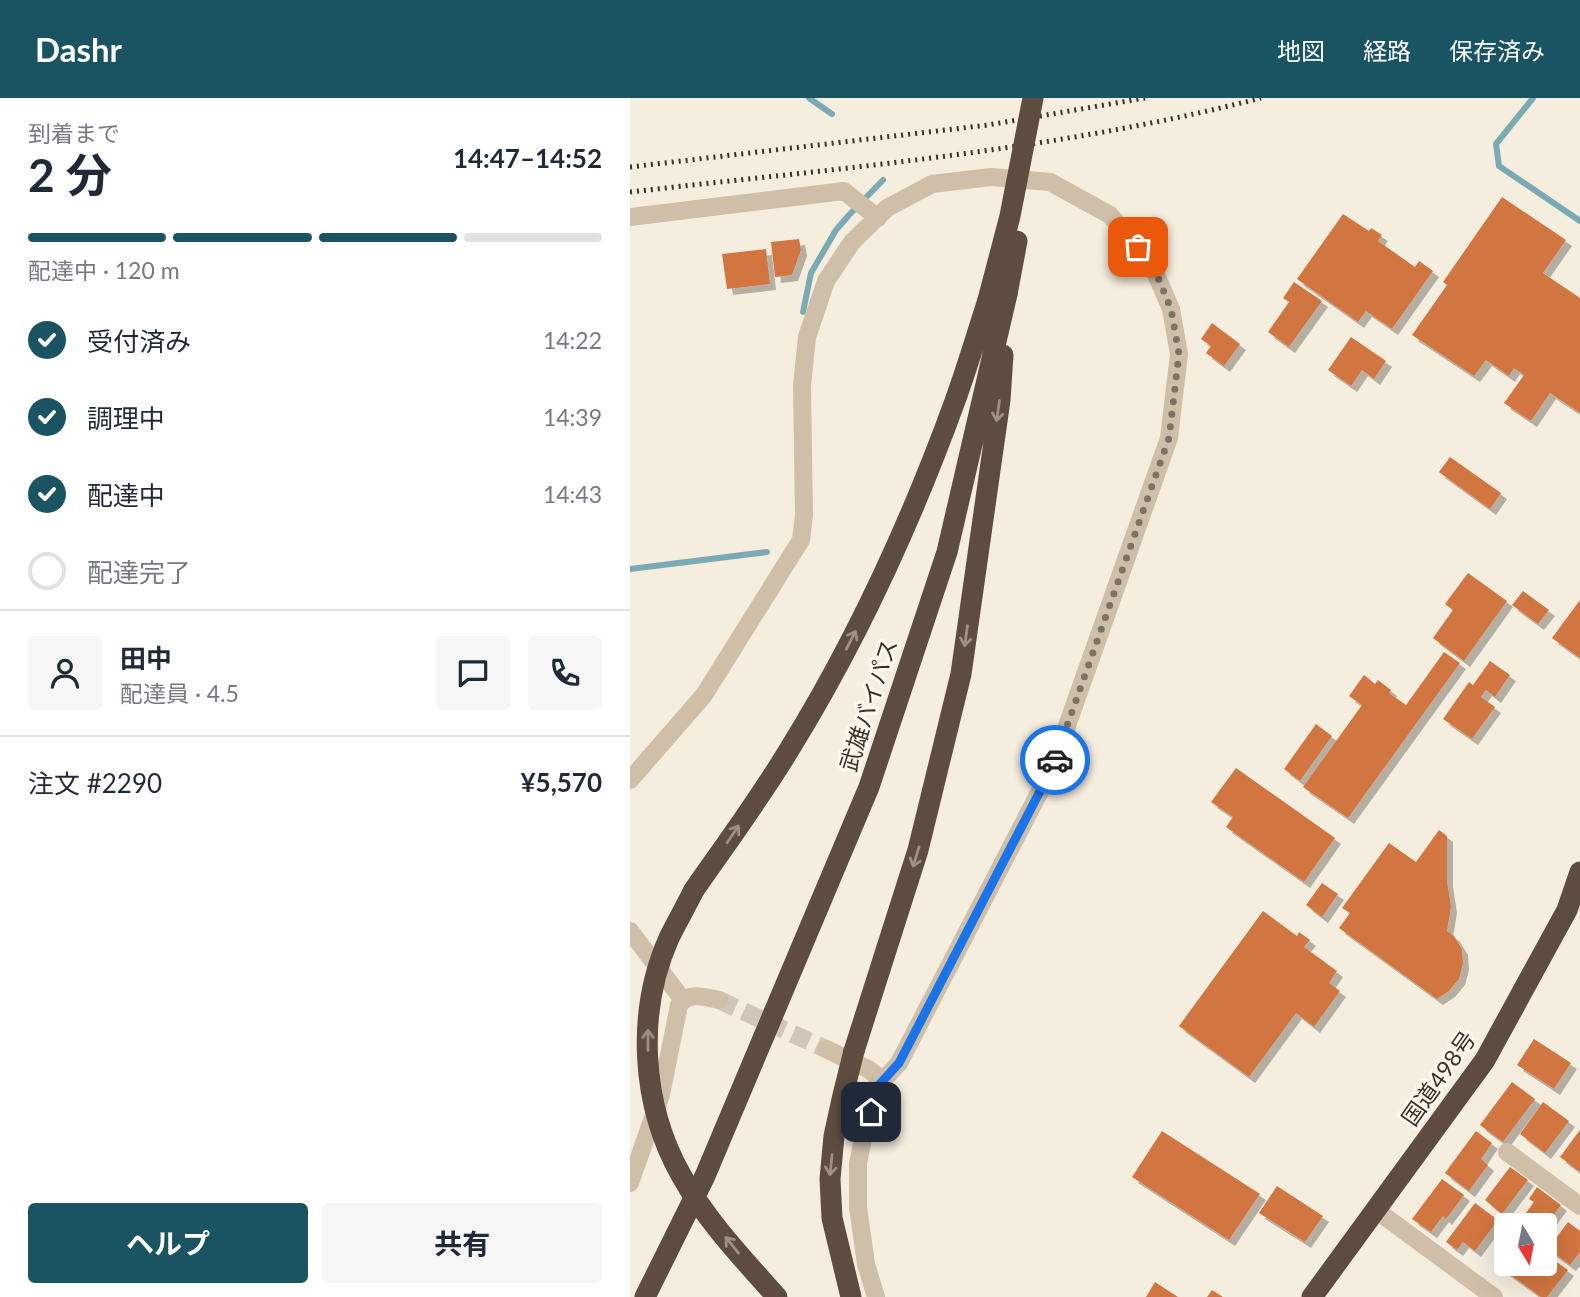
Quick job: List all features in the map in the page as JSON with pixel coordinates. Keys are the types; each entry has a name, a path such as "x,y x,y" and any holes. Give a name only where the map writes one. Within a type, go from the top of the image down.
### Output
{"highway":[{"path":"852,1297 832,1218 830,1178 834,1136 855,1051 918,850 961,674 1000,400 997,297 1033,98"},
{"name":"武雄バイパス","path":"649,1296 705,1176 869,787 947,552 997,297 1045,98"},
{"path":"777,1297 705,1212 681,1176 667,1145 654,1105 648,1066 648,1024 655,980 669,939 694,890 789,751 842,657 881,580 997,297"},
{"name":"国道498号","path":"1312,1297 1485,1060 1567,910 1580,872"}],"street":[{"path":"630,780 704,695 801,540 804,514 802,386 807,337 826,281 852,242 887,208 932,184 991,177 1050,182 1111,215 1152,263 1171,309 1179,354 1169,438 1052,768 899,1063 879,1085 858,1163 858,1207 866,1264 876,1297"},
{"path":"630,217 844,191 878,218"},
{"path":"630,930 683,1000"},
{"path":"630,1183 661,1095 679,1005 688,997 701,996 719,1000"},
{"path":"826,1049 868,1069 876,1075 879,1085"},
{"path":"1507,1152 1580,1206"},
{"path":"1376,1210 1494,1297"}],"building":[{"path":"1502,197 1566,240 1543,273 1580,298 1580,413 1550,393 1531,421 1504,403 1524,375 1514,368 1509,376 1486,360 1474,376 1412,335 1447,285 1443,282"},
{"path":"1343,214 1369,231 1371,228 1382,235 1378,241 1415,267 1419,261 1433,271 1392,329 1366,311 1358,322 1297,279"},
{"path":"799,239 801,250 792,275 775,277 771,242"},
{"path":"766,249 770,284 727,289 722,254"},
{"path":"1294,282 1322,301 1289,347 1268,332 1289,302 1283,298"},
{"path":"1212,323 1240,344 1224,366 1206,353 1211,346 1201,339"},
{"path":"1351,337 1386,361 1374,379 1362,370 1351,386 1328,370"},
{"path":"1450,457 1501,493 1490,509 1439,472"},
{"path":"1468,573 1507,601 1464,661 1433,638 1453,610 1445,604"},
{"path":"1523,591 1549,610 1538,624 1512,605"},
{"path":"1580,600 1580,658 1552,638"},
{"path":"1444,652 1460,663 1348,818 1303,787 1362,705 1349,696 1364,675 1375,684 1378,680 1391,690 1389,693 1406,705"},
{"path":"1490,661 1510,675 1495,697 1486,690 1481,697 1495,707 1472,739 1443,719 1469,682 1473,685"},
{"path":"1316,724 1332,736 1300,781 1284,769"},
{"path":"1236,768 1335,838 1304,882 1226,827 1233,817 1211,802"},
{"path":"1439,830 1447,836 1447,881 1451,907 1447,931 1454,936 1462,949 1463,964 1459,979 1449,991 1437,999 1339,928 1350,913 1342,908 1389,843 1416,862"},
{"path":"1322,883 1338,894 1322,917 1306,905"},
{"path":"1263,911 1297,936 1299,932 1310,940 1304,947 1337,971 1329,983 1340,991 1314,1027 1296,1013 1249,1077 1179,1026"},
{"path":"1534,1039 1571,1063 1554,1089 1517,1065"},
{"path":"1512,1082 1535,1099 1503,1142 1480,1125"},
{"path":"1543,1102 1569,1121 1545,1153 1520,1134"},
{"path":"1580,1130 1580,1172 1560,1157"},
{"path":"1162,1131 1260,1194 1229,1240 1132,1177"},
{"path":"1476,1131 1492,1143 1481,1159 1488,1165 1469,1191 1445,1173"},
{"path":"1510,1167 1528,1180 1503,1213 1485,1200"},
{"path":"1442,1179 1464,1195 1446,1219 1443,1216 1431,1232 1412,1219"},
{"path":"1277,1186 1323,1216 1305,1242 1259,1213"},
{"path":"1537,1187 1561,1205 1555,1213 1526,1213 1534,1202 1529,1199"},
{"path":"1475,1203 1494,1217 1494,1225 1475,1251 1463,1242 1457,1250 1446,1242"},
{"path":"1568,1222 1580,1231 1580,1252 1570,1265 1558,1256 1558,1236"},
{"path":"1558,1263 1568,1270 1547,1297 1541,1297 1512,1276 1558,1276"},
{"path":"1155,1282 1178,1297 1146,1297"},
{"path":"1212,1290 1223,1297 1207,1297"}],"waterway":[{"path":"809,98 832,114"},
{"path":"1533,98 1496,144 1499,166 1580,221"},
{"path":"803,312 811,273 836,230 883,180"},
{"path":"630,569 767,552"}],"tunnel":[{"path":"719,1000 826,1049"}],"railway":[{"path":"630,167 988,125 1145,98"},
{"path":"630,192 868,166 1026,145 1105,132 1261,98"}],"way so far":[{"path":"1055,760 1169,438 1179,354 1171,309 1152,263 1138,247"}],"route":[{"path":"871,1112 879,1085 899,1063 1055,760"}]}
